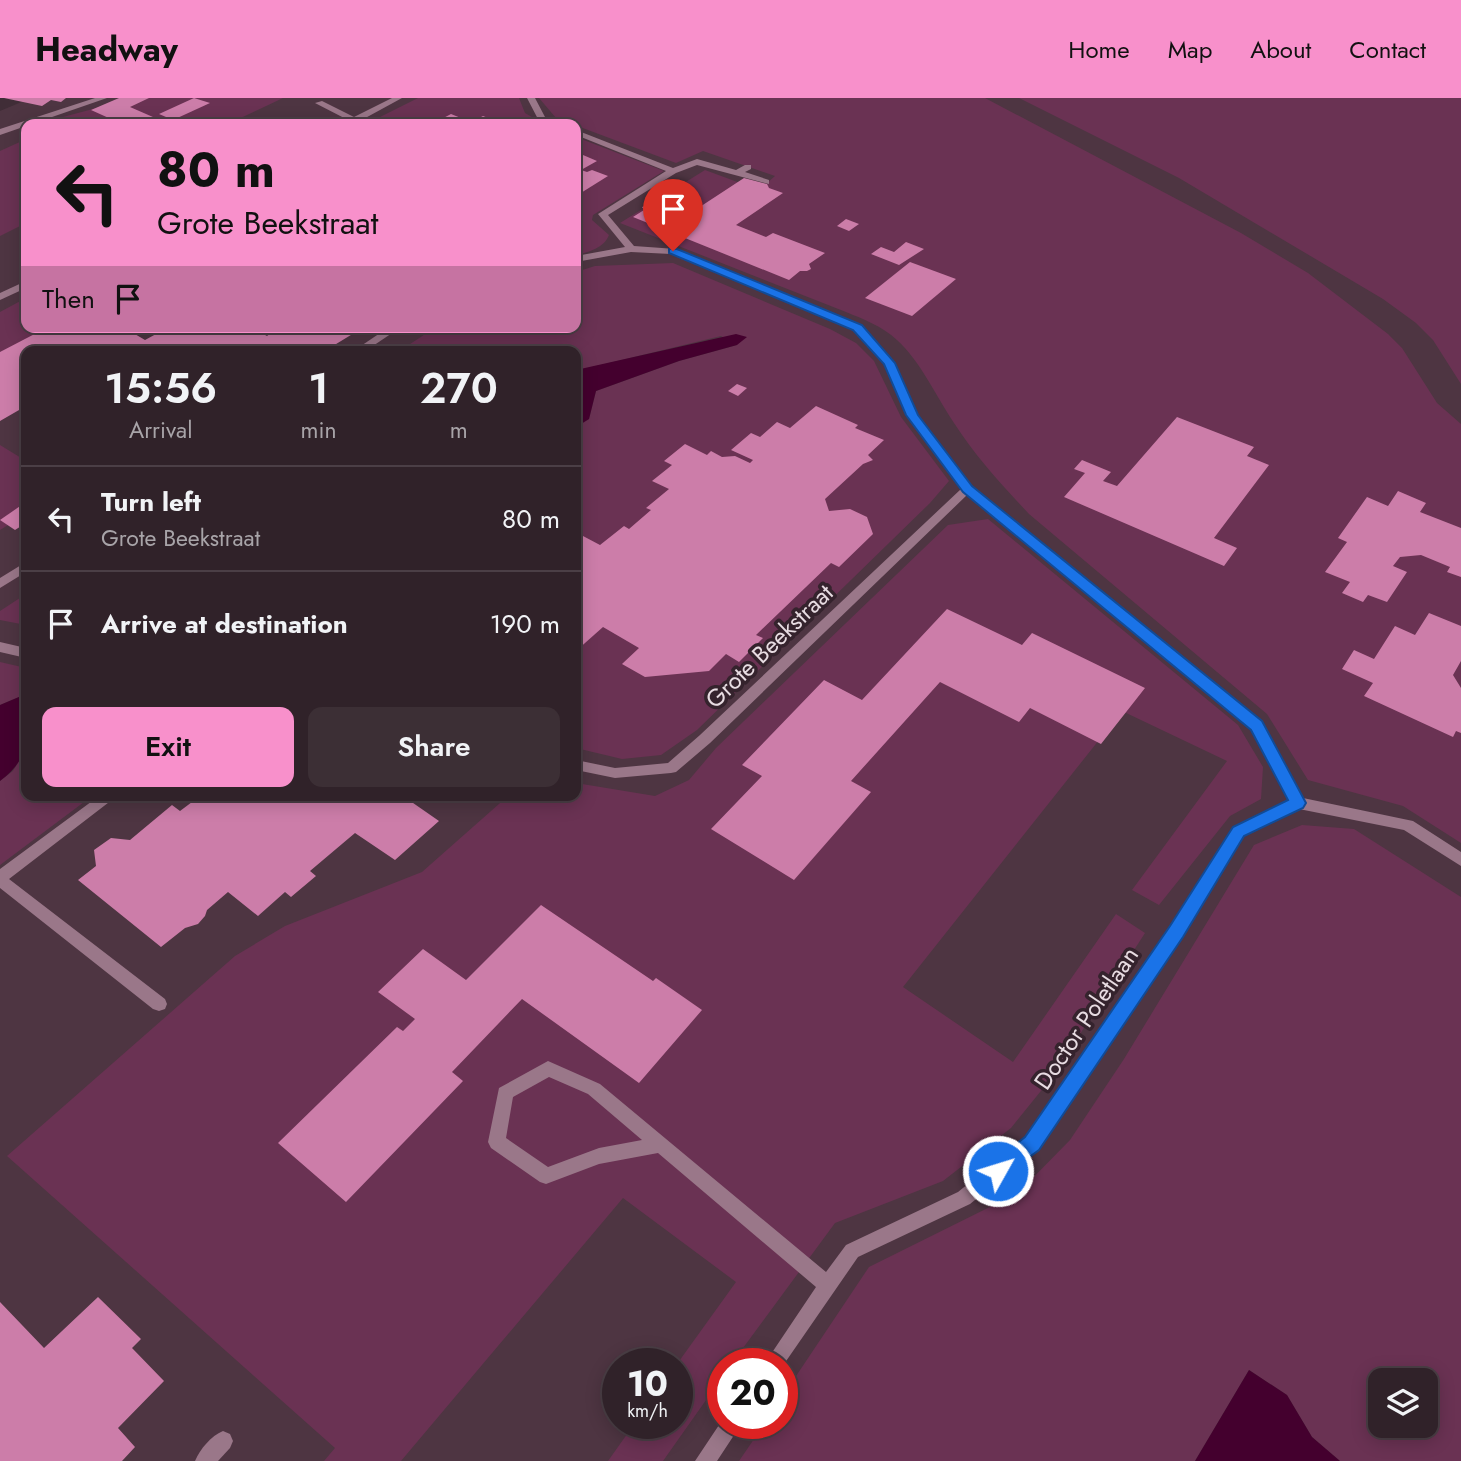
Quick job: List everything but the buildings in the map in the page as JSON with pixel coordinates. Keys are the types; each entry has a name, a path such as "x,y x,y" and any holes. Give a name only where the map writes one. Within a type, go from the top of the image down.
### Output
{"street":[{"path":"40,119 103,98"},
{"path":"357,119 398,98"},
{"path":"531,98 542,119"},
{"path":"319,103 353,119"},
{"path":"0,124 21,128"},
{"path":"0,132 21,125"},
{"path":"581,134 673,171"},
{"path":"631,249 603,214 673,171 697,162 766,182"},
{"path":"737,173 748,167"},
{"path":"581,258 631,249 673,251 858,327 889,363 912,415 967,489 1256,726 1298,803 1408,825 1461,860"},
{"path":"0,297 21,286"},
{"path":"366,346 387,333"},
{"name":"Grote Beekstraat","path":"581,766 615,773 671,768 705,739 967,489"},
{"path":"0,583 21,569"},
{"path":"0,647 21,652"},
{"path":"103,801 0,879 159,1004"},
{"name":"Doctor Poletlaan","path":"784,1348 852,1251 964,1198 1032,1143 1177,932 1239,831 1298,803"},
{"path":"660,1144 599,1156 546,1176 497,1142 505,1093 548,1069 594,1089 660,1144 828,1285"},
{"path":"705,1461 721,1439"},
{"path":"205,1461 223,1441"}],"shaded area":[{"path":"31,98 1461,98 1461,1461 0,1461 0,111"},
{"path":"134,98 283,98 239,119 60,119"},
{"path":"418,98 519,98 525,113 535,119 376,119"},
{"path":"539,98 985,98 1241,233 1308,273 1388,334 1402,348 1437,403 1461,424 1461,843 1403,806 1308,780 1267,714 1029,514 971,447 914,358 891,335 872,323 620,223 705,170 759,190 775,176 703,151 676,163 581,127 581,119 556,118"},
{"path":"1019,98 1461,98 1461,384 1433,340 1416,323 1383,299 1179,178"},
{"path":"581,139 664,171 593,215 592,220 609,235 600,246 581,254"},
{"path":"21,141 21,226 0,236 0,151"},
{"path":"673,263 830,329 856,343 874,361 901,417 949,481 930,503 697,730 661,755 622,759 581,749 581,424 589,419 596,391 679,361 737,345 721,336 581,370 581,346 407,346 427,333 581,333 581,270 595,266"},
{"path":"21,301 21,333 88,333 46,346 21,346 21,375 0,386 0,312"},
{"path":"736,334 747,337 737,345 679,361 596,391 589,419 581,424 581,369"},
{"path":"0,445 21,458 21,517 0,530"},
{"path":"988,519 1238,725 1263,767 1261,799 1230,816 1159,905 1132,890 1227,761 1122,711 903,987 1013,1062 1116,914 1145,933 1053,1076 1011,1128 943,1181 835,1223 743,1348 707,1348 707,1399 693,1418 693,1348 689,1348 736,1282 623,1198 401,1461 324,1461 335,1448 7,1156 235,956 285,926 422,872 502,801 581,801 581,784 655,796 689,780 716,748 948,525"},
{"path":"21,597 21,624 0,620 0,611"},
{"path":"0,662 21,667 21,696 0,705"},
{"path":"21,696 21,757 11,772 0,781 0,705"},
{"path":"21,758 21,801 85,801 0,865 0,781 13,771"},
{"path":"1302,825 1354,829 1461,897 1461,1461 1340,1461 1312,1437 1287,1395 1249,1370 1195,1461 739,1461 754,1439 798,1439 798,1373 869,1267 1018,1193 1070,1140 1124,1059 1254,845"},
{"path":"1249,1370 1287,1395 1312,1437 1340,1461 1195,1461"},
{"path":"624,1439 679,1439 663,1461 608,1461"}],"route":[{"path":"673,251 858,327 889,363 912,415 967,489 1256,726 1298,803 1239,831 1177,932 1032,1143 998,1171"}]}
